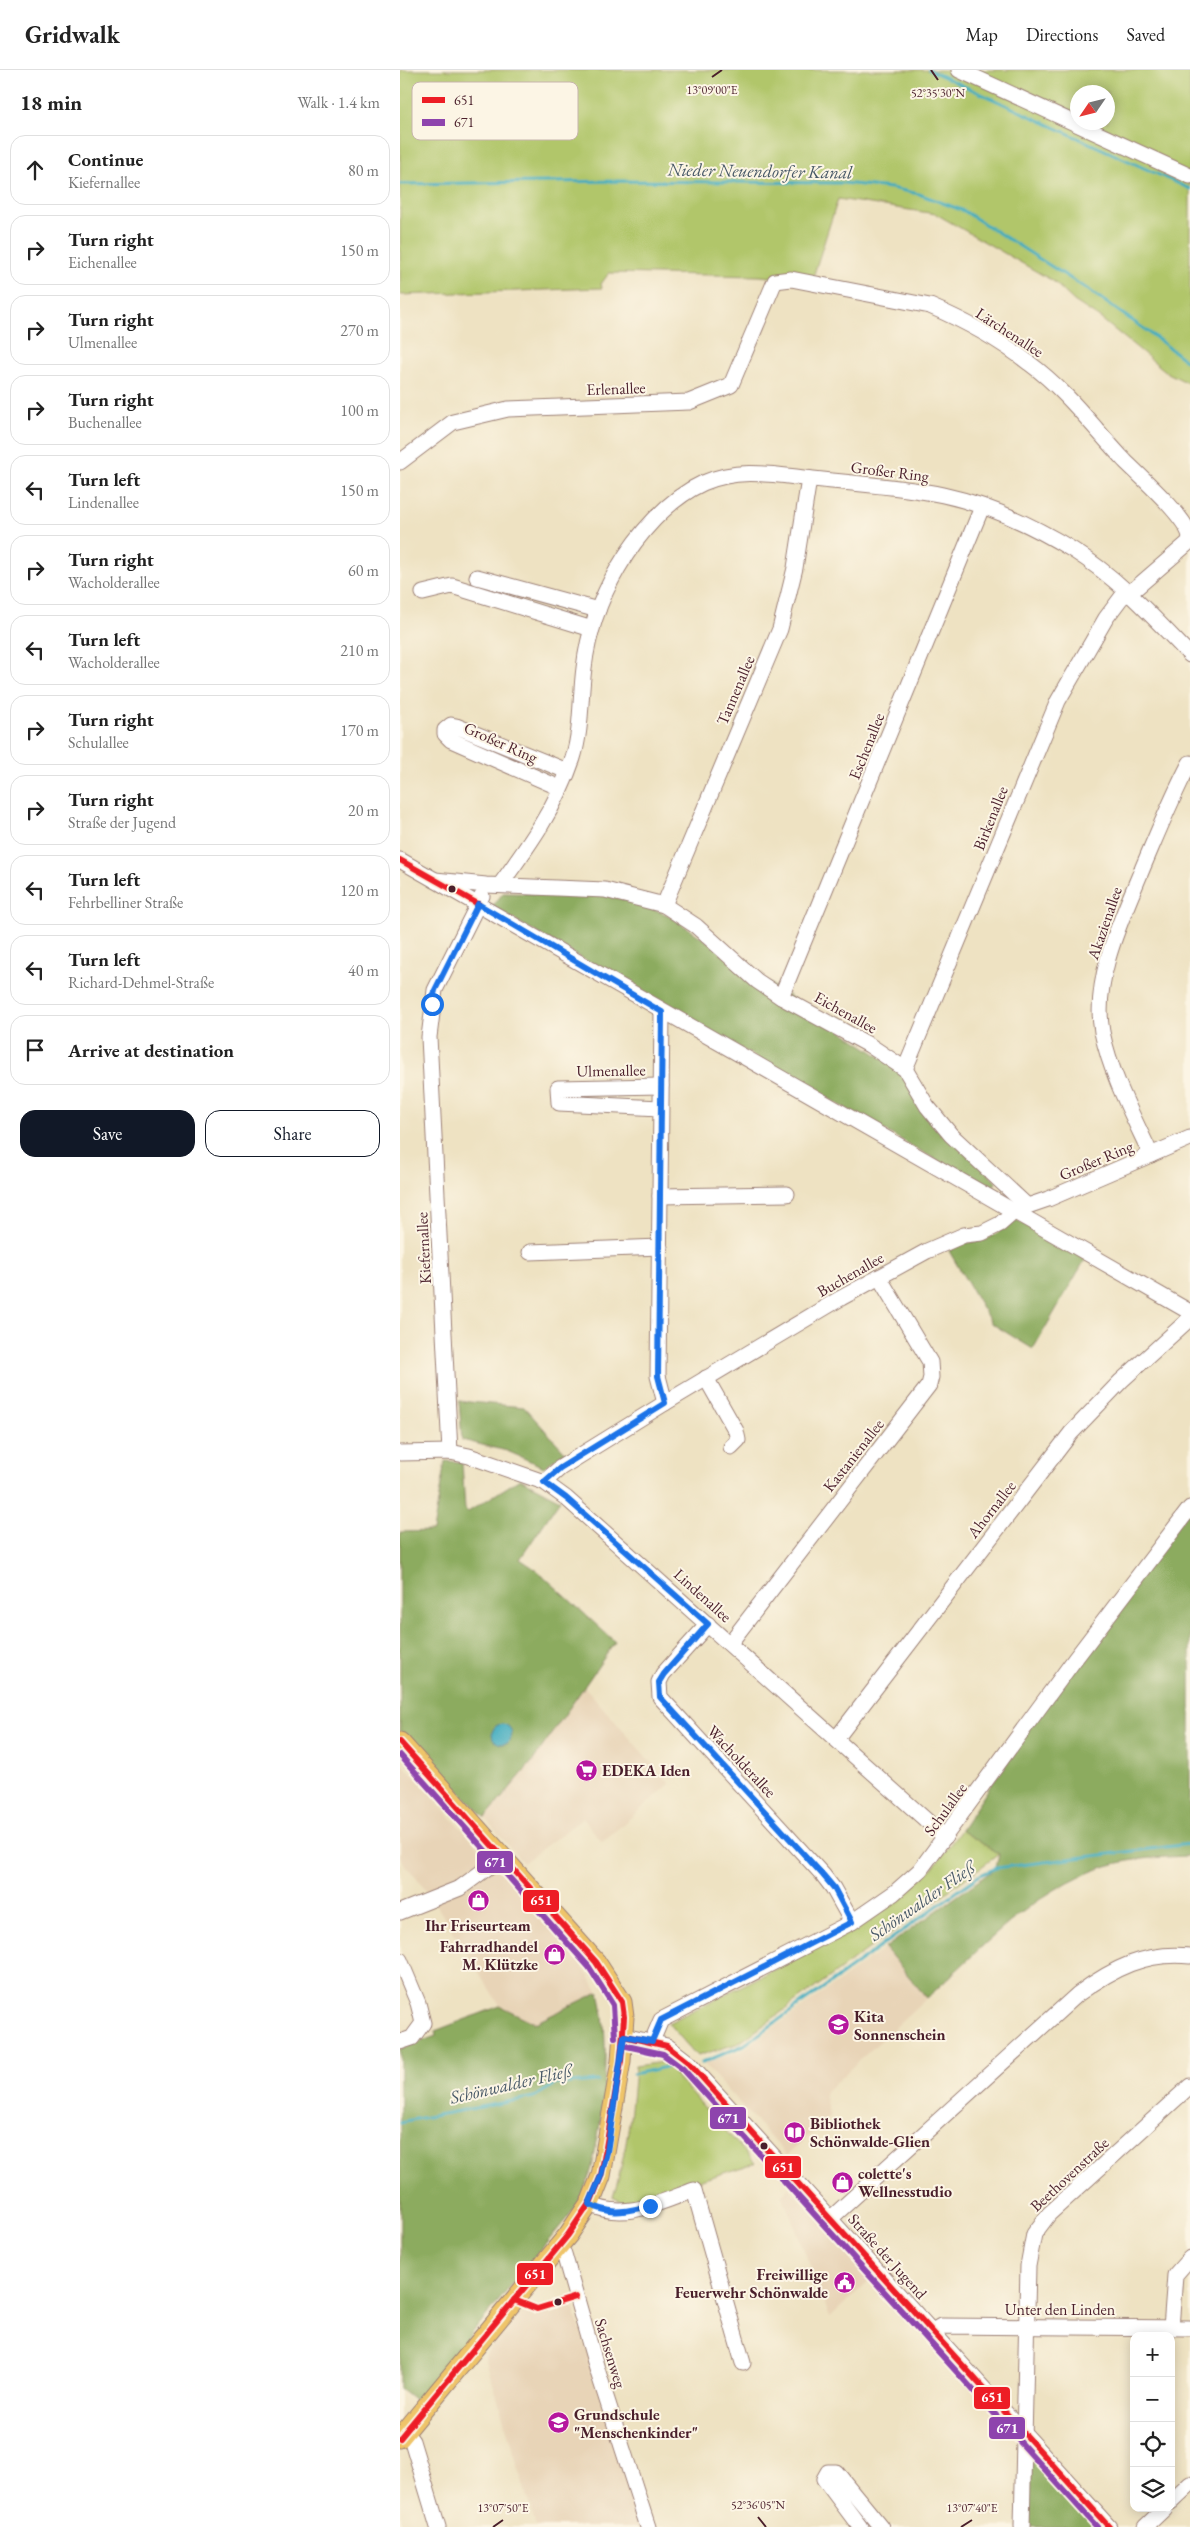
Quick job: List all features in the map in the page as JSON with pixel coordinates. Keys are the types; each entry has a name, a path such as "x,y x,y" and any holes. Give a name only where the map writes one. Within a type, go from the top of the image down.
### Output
{"main road":[{"path":"400,1742 596,1962 622,2002 624,2036 607,2152 601,2176 589,2204 558,2247 402,2435"}],"street":[{"path":"959,70 1190,176"},
{"name":"Lärchenallee","path":"775,281 790,280 930,306 949,314 1012,350 1031,364 1063,394 1161,497 1190,537 1188,543 1129,592"},
{"name":"Erlenallee","path":"400,462 453,422 508,409 689,402 731,385 775,281"},
{"name":"Großer Ring","path":"493,885 541,827 572,759 580,721 584,668 592,629 598,610 619,567 662,512 684,495 718,478 744,473 771,473 906,489 946,496 1012,518 1074,551 1129,592 1190,655"},
{"name":"Tannenallee","path":"664,905 780,629 795,568 809,479"},
{"name":"Eschenallee","path":"780,997 982,507"},
{"path":"478,578 598,610"},
{"path":"424,593 452,586 592,629"},
{"name":"Birkenallee","path":"905,1069 1058,701 1106,618 1129,592"},
{"name":"Großer Ring","path":"560,788 452,740 445,734 445,730 451,725 456,726 567,771"},
{"name":"Akazienallee","path":"1151,1156 1112,1065 1102,1031 1102,993 1115,935 1172,797 1190,764"},
{"name":"Eichenallee","path":"400,860 662,1012 1190,1312"},
{"name":"Eichenallee","path":"435,880 493,885 605,890 664,905 696,926 757,981 780,997 869,1045 905,1069 927,1106 951,1135 1024,1203 1013,1211"},
{"path":"478,904 493,885"},
{"name":"Kiefernallee","path":"450,1452 429,1037 435,990 478,904"},
{"name":"Ulmenallee","path":"662,1012 658,1376 665,1403"},
{"name":"Ulmenallee","path":"660,1108 559,1103 558,1088 661,1086"},
{"name":"Großer Ring","path":"1013,1211 1048,1199 1190,1138"},
{"path":"660,1196 788,1194"},
{"name":"Buchenallee","path":"544,1482 560,1468 665,1403 879,1277 946,1242 982,1232 1000,1224 1013,1211"},
{"path":"530,1252 660,1246"},
{"name":"Kastanienallee","path":"730,1643 929,1385 931,1377 930,1362 879,1277"},
{"name":"Ahornallee","path":"836,1739 1071,1433 1121,1381 1186,1322 1190,1316"},
{"path":"706,1378 736,1432 738,1440 730,1447"},
{"name":"Lindenallee","path":"400,1453 450,1452 469,1456 544,1482 566,1498 730,1643 945,1837"},
{"name":"Schulallee","path":"652,2041 661,2020 852,1922 907,1882 929,1860 1081,1651 1190,1508"},
{"name":"Wacholderallee","path":"708,1624 664,1674 659,1682 660,1697 823,1875 834,1888 852,1922"},
{"path":"400,1912 460,1888 502,1857"},
{"path":"830,2219 1078,1994 1116,1968 1141,1959 1162,1956 1190,1956"},
{"path":"400,1960 420,2009 423,2023 412,2038 400,2042"},
{"name":"Straße der Jugend","path":"624,2036 652,2041 675,2050 689,2064 1109,2527"},
{"name":"Beethovenstraße","path":"1022,2527 1029,2250 1034,2234 1040,2224 1190,2086"},
{"path":"589,2204 607,2212 618,2213 650,2206 694,2190 743,2363"},
{"name":"Sachsenweg","path":"558,2247 564,2254 597,2368 648,2527"},
{"path":"1171,2328 1175,2275 1190,2258"},
{"name":"Unter den Linden","path":"932,2331 941,2326 1190,2328"},
{"path":"402,2435 412,2441 438,2527"},
{"path":"860,2527 824,2479 828,2472 836,2472 881,2527"},
{"path":"1175,2498 1190,2484"},
{"path":"1145,2527 1161,2512"}],"shaded area":[{"path":"583,1685 670,1784 602,1842 583,1818 523,1863 485,1818 532,1762"},
{"path":"400,1761 570,1948 599,1992 535,2023 500,2006 430,1895 400,1858"},
{"name":"Kita Sonnenschein","path":"885,1948 927,1998 824,2093 830,2117 787,2155 704,2064 741,2051"},
{"path":"789,2188 871,2279 830,2317 782,2194"},
{"name":"Grundschule \"Menschenkinder\"","path":"567,2305 573,2306 643,2527 536,2527 485,2357 489,2349 520,2312 533,2315"}],"green space":[{"path":"400,70 1190,70 1190,384 1168,373 1100,318 1074,301 1053,281 936,214 838,199 813,277 791,279 760,276 609,273 601,284 602,288 400,295"},
{"path":"503,893 603,895 636,902 668,915 891,1064 996,1182 991,1191 492,907"},
{"path":"1017,1220 1086,1258 1033,1349 991,1323 949,1251 965,1243 986,1240"},
{"path":"459,1401 524,1407 565,1452 544,1467 507,1451 462,1440"},
{"path":"445,1461 462,1462 465,1509 468,1512 520,1479 560,1500 520,1559 538,1571 615,1642 532,1762 485,1818 433,1763 433,1772 400,1730 400,1532 433,1531"},
{"path":"1190,1508 1190,1856 1148,1858 1117,1863 1081,1876 1056,1889 1010,1922 927,1998 885,1948 996,1868 999,1854 961,1830 1075,1659"},
{"path":"961,1830 999,1854 739,2043 697,2056 668,2023 853,1930 886,1909 931,1870"},
{"path":"599,1992 605,2034 603,2102 592,2167 577,2206 416,2401 400,2388 400,2049 436,2036 435,2031 500,2006 535,2023"},
{"path":"663,2062 755,2163 625,2204 613,2197 622,2165 628,2132 635,2066"},
{"path":"1028,2450 1096,2527 1024,2527"}],"water":[{"path":"502,1724 509,1727 512,1734 509,1741 502,1744 495,1741 492,1734 495,1727"}],"waterway":[{"path":"929,70 1190,189"},
{"name":"Nieder Neuendorfer Kanal","path":"400,184 622,181 843,183 891,188 919,194 964,211 1087,289 1150,333 1190,364"},
{"name":"Schönwalder Fließ","path":"702,2063 744,2045 980,1875 996,1868 1190,1844"},
{"name":"Schönwalder Fließ","path":"633,2074 671,2066"},
{"name":"Schönwalder Fließ","path":"400,2122 534,2097 556,2084 598,2081"}],"transit line":[{"name":"651","path":"400,860 478,904"},
{"name":"651","path":"400,1742 596,1962 622,2002 624,2017 621,2061 601,2176 591,2201 568,2235 400,2438"},
{"name":"671","path":"400,1755 589,1967 613,2005 615,2037"},
{"name":"651","path":"624,2036 667,2046 689,2063 1109,2527"},
{"name":"671","path":"622,2045 663,2054 683,2069 1097,2527"},
{"name":"651","path":"514,2300 537,2309 576,2297"}],"place":[{"name":"EDEKA Iden","path":"586,1770"},
{"name":"Ihr Friseurteam","path":"478,1901"},
{"name":"Fahrradhandel M. Klützke","path":"554,1955"},
{"name":"Kita Sonnenschein","path":"838,2025"},
{"name":"Bibliothek Schönwalde-Glien","path":"794,2132"},
{"name":"colette's Wellnesstudio","path":"842,2182"},
{"name":"Freiwillige Feuerwehr Schönwalde","path":"844,2283"},
{"name":"Grundschule \"Menschenkinder\"","path":"558,2423"}],"route":[{"path":"432,1004 435,990 478,904 662,1012 660,1246 657,1328 658,1376 665,1403 560,1468 544,1482 566,1498 708,1624 664,1674 659,1682 658,1690 660,1697 823,1875 834,1888 852,1922 661,2020 652,2041 624,2036 621,2061 614,2091 607,2152 601,2176 589,2204 607,2212 618,2213 650,2206"}]}
